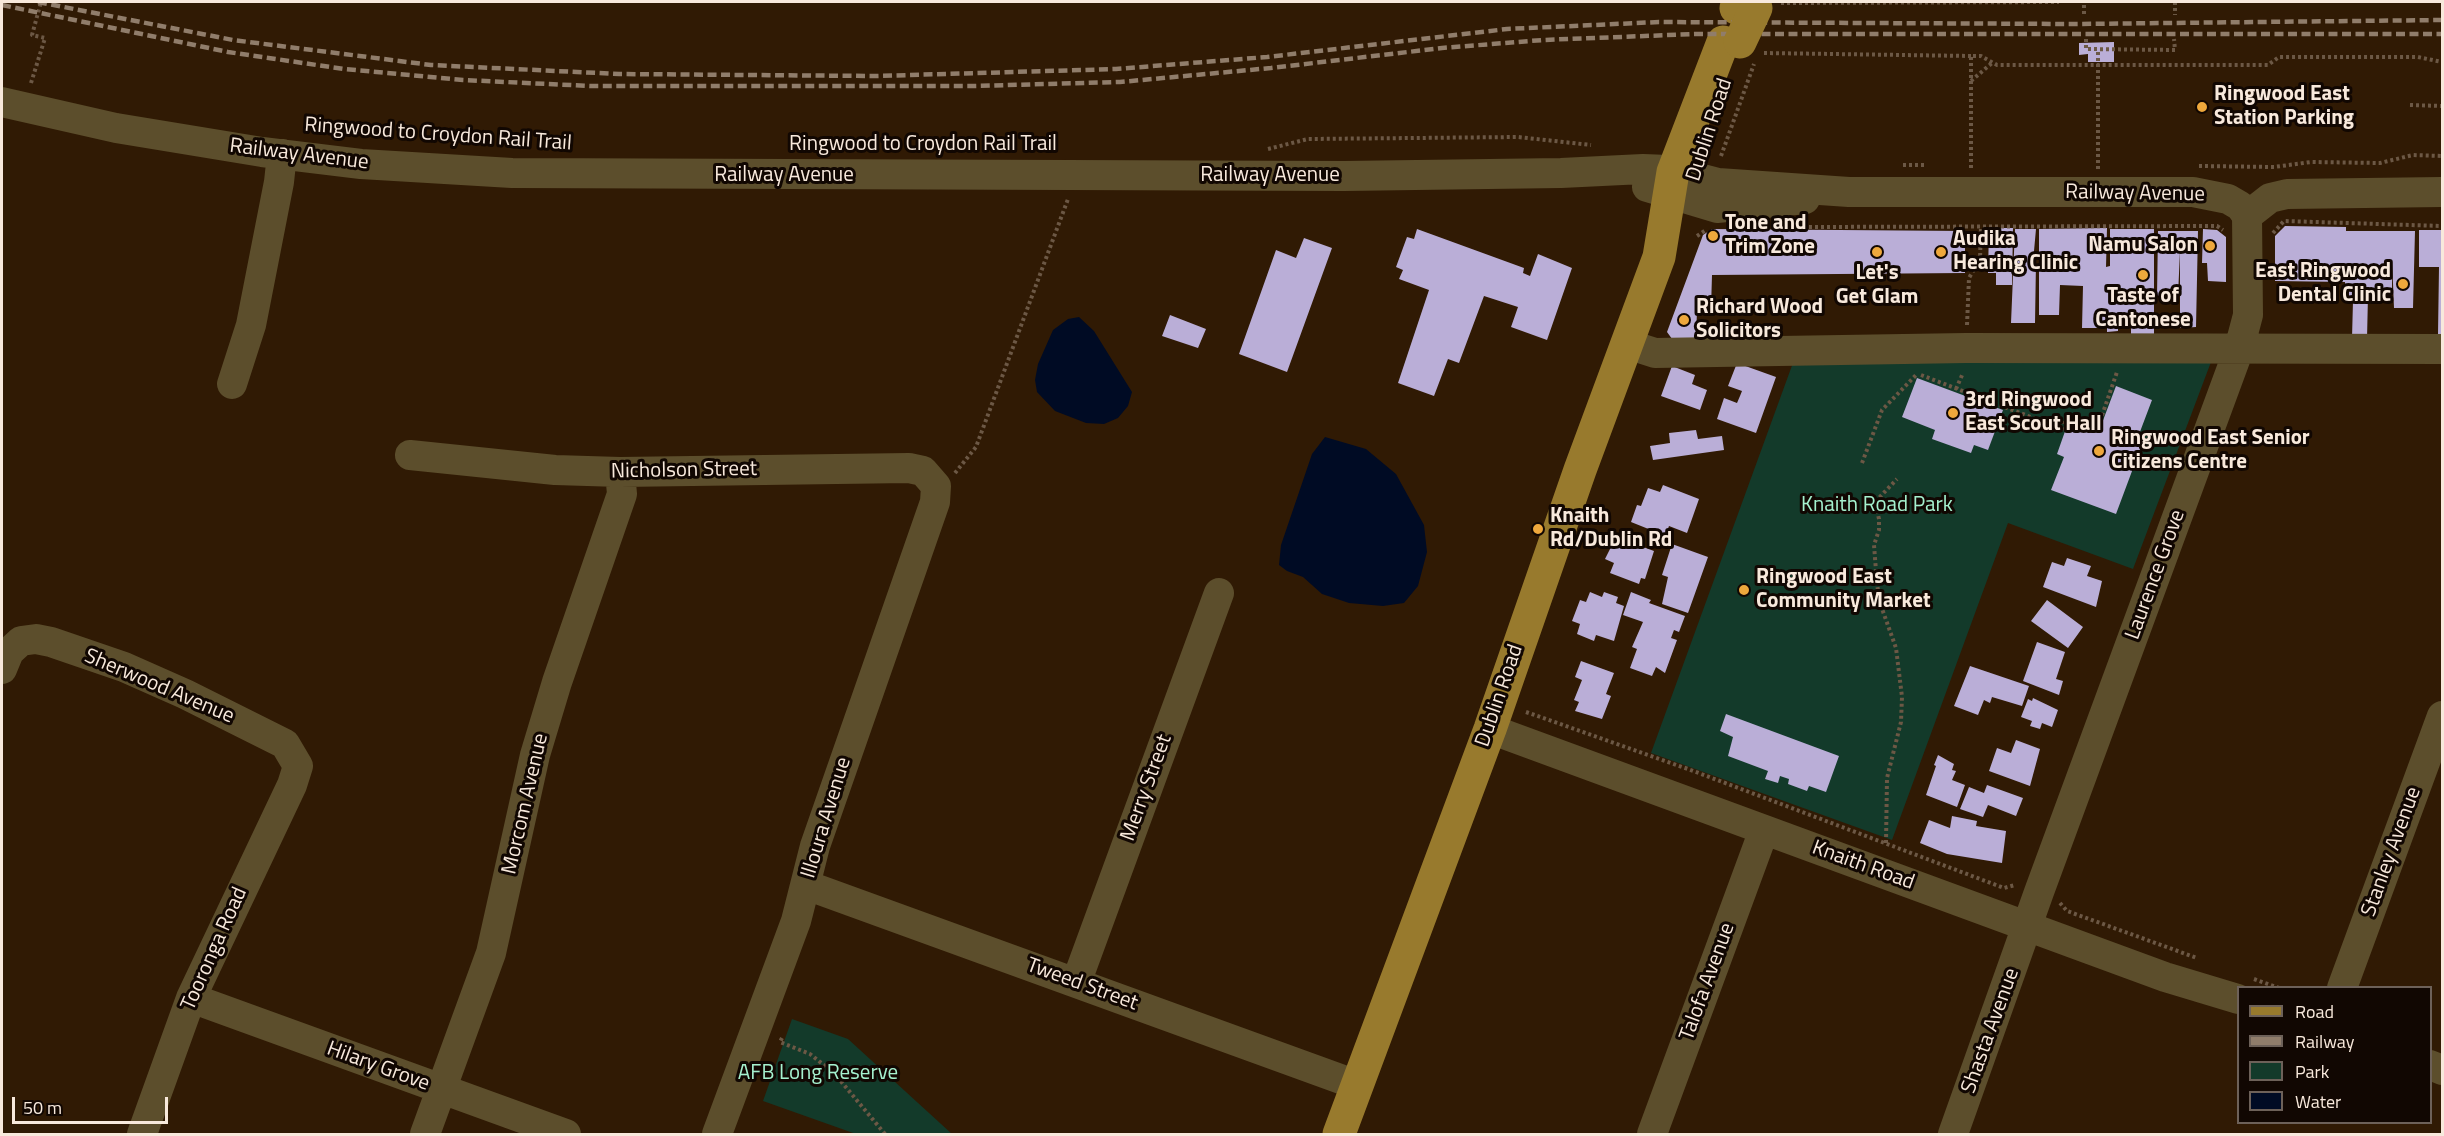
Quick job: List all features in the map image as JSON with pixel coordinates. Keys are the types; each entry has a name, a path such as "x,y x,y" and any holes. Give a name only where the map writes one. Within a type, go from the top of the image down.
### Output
{"main road":[{"name":"Dublin Road","path":"1339,1134 1490,729 1659,257 1676,228 1685,178 1740,46 1753,4"}],"street":[{"name":"Railway Avenue","path":"15,97 116,128 282,154 362,164 512,173 1344,176 1573,173 1632,183 1685,178 1717,208 1777,204 1849,192 2193,192 2228,200 2240,206 2238,225"},
{"path":"232,384 251,325 279,182 282,154"},
{"path":"2238,225 2270,198 2287,194 2442,192"},
{"name":"Laurence Grove","path":"2028,927 2038,892 2239,349 2248,315 2238,225"},
{"path":"1627,344 1655,353 1934,348 2442,349"},
{"name":"Nicholson Street","path":"410,455 555,470 620,472 909,468 923,471 930,476 936,486 935,502"},
{"name":"Morcom Avenue","path":"425,1134 491,953 536,755 557,682 622,494 620,472"},
{"name":"Illoura Avenue","path":"717,1134 806,885 815,846 935,502"},
{"name":"Merry Street","path":"1076,982 1219,594"},
{"name":"Sherwood Avenue","path":"4,656 21,641 36,639 124,667 185,694 285,744 293,754 298,766"},
{"name":"Stanley Avenue","path":"2342,986 2442,716"},
{"name":"Knaith Road","path":"1490,729 2164,977 2237,986"},
{"name":"Tooronga Road","path":"142,1134 191,998 292,785 298,766"},
{"name":"Talofa Avenue","path":"1652,1134 1764,830"},
{"name":"Tweed Street","path":"806,885 1357,1085"},
{"name":"Shasta Avenue","path":"1953,1134 2028,927"},
{"name":"Hilary Grove","path":"191,998 566,1134"}],"path":[{"path":"15,97 45,38 32,35 41,2"},
{"path":"1753,4 2059,2"},
{"path":"2084,2 2084,14"},
{"path":"2175,2 2175,15"},
{"path":"2086,39 2086,49 2175,50 2175,39"},
{"path":"1685,178 1720,156 1740,46 1981,56 1997,65 2268,64 2279,57 2418,57 2442,62"},
{"path":"2098,49 2098,169"},
{"path":"1971,56 1971,168"},
{"path":"1971,82 1992,63"},
{"path":"2410,105 2442,106"},
{"path":"1266,150 1308,139 1518,137 1600,147"},
{"path":"935,502 976,447 1069,198"},
{"path":"2270,236 2284,221 2442,226"},
{"path":"1793,227 2238,225"},
{"path":"1697,236 1710,227"},
{"path":"1956,389 1968,359 1966,348 1969,278 1980,259 1981,227"},
{"path":"1862,463 1882,410 1917,374 1934,348"},
{"path":"1917,374 2062,429 2067,416 2097,427 2126,348"},
{"path":"1886,843 1887,778 1901,722 1902,697 1896,648 1880,603 1876,584 1874,545 1879,530 1879,519 1875,502 1897,479"},
{"path":"1526,712 2004,888 2017,885 2038,892 2057,899 2067,911 2200,959"},
{"path":"757,1027 782,1037 780,1042 810,1054 834,1073 885,1134"}],"green space":[{"name":"Knaith Road Park","path":"2214,354 2133,569 2008,523 1892,840 1651,753 1794,360"},
{"name":"AFB Long Reserve","path":"792,1019 848,1039 952,1134 856,1134 763,1101"}],"water":[{"path":"1079,317 1094,331 1132,392 1128,406 1118,418 1104,424 1086,423 1055,411 1037,392 1035,380 1038,364 1053,330 1068,319"},
{"path":"1325,437 1366,449 1396,474 1424,525 1427,552 1418,586 1404,603 1383,606 1349,603 1322,594 1303,577 1279,565 1281,545 1312,454"}],"building":[{"path":"2114,42 2114,62 2088,62 2088,54 2079,55 2079,43"},
{"path":"2285,226 2346,227 2346,231 2415,231 2413,308 2394,308 2392,259 2392,295 2368,295 2367,339 2352,338 2353,301 2346,301 2345,282 2275,281 2275,236"},
{"path":"1989,228 2013,228 2012,285 1996,285 1996,273 1988,273"},
{"path":"2107,228 2106,267 2110,266 2110,229 2154,229 2154,344 2131,344 2131,320 2118,320 2118,331 2107,332 2107,328 2082,328 2083,286 2060,285 2059,315 2039,315 2039,229"},
{"path":"1417,229 1524,268 1523,273 1530,276 1538,254 1572,268 1547,340 1511,327 1518,307 1484,296 1459,363 1448,359 1434,396 1398,383 1429,290 1399,279 1403,270 1396,267 1407,237 1414,239"},
{"path":"1712,229 1965,231 1965,273 1712,275 1711,309 1697,309 1696,343 1675,343 1667,332 1703,235"},
{"path":"2015,229 2036,229 2033,262 2036,262 2035,323 2011,323"},
{"name":"Namu Salon","path":"2203,229 2217,230 2226,237 2226,282 2208,281 2207,263 2202,263"},
{"path":"2419,230 2442,230 2442,334 2438,334 2439,267 2419,267"},
{"path":"2158,231 2198,231 2196,327 2180,328 2180,251 2178,296 2157,296"},
{"path":"1304,238 1332,248 1287,372 1239,354 1276,250 1296,258"},
{"path":"1170,315 1206,329 1198,348 1162,336"},
{"path":"1737,363 1776,377 1756,433 1717,419 1724,398 1737,403 1742,391 1728,386"},
{"path":"1672,366 1695,375 1692,384 1707,390 1700,410 1661,396"},
{"name":"3rd Ringwood East Scout Hall","path":"1917,378 2003,410 1988,450 1974,445 1971,453 1932,439 1935,430 1902,417"},
{"name":"Ringwood East Senior Citizens Centre","path":"2116,386 2152,400 2135,445 2141,447 2116,514 2051,490 2064,457 2057,454 2069,420 2099,431"},
{"path":"1696,430 1698,439 1722,436 1724,450 1653,460 1650,446 1670,443 1669,433"},
{"path":"1663,485 1699,499 1687,533 1669,526 1666,534 1661,534 1631,522 1637,505 1641,506 1648,488 1660,492"},
{"path":"1616,537 1654,551 1645,579 1641,578 1639,584 1610,573 1614,563 1605,559"},
{"path":"1672,544 1708,557 1688,613 1662,604 1668,577 1662,575"},
{"path":"2067,558 2091,566 2087,576 2102,581 2096,607 2043,587 2052,562 2064,566"},
{"path":"1590,592 1602,597 1604,592 1618,597 1616,603 1624,606 1614,641 1596,635 1594,641 1577,634 1580,624 1572,621 1580,600 1586,602"},
{"path":"1631,592 1651,600 1649,603 1685,616 1679,632 1674,630 1671,638 1677,640 1665,673 1656,667 1652,676 1630,668 1637,649 1632,647 1643,622 1623,615"},
{"path":"2047,600 2083,627 2068,648 2031,621"},
{"path":"2037,642 2065,652 2056,679 2063,681 2059,695 2023,681"},
{"path":"1581,661 1614,673 1606,694 1611,696 1602,719 1575,711 1579,702 1574,700 1582,680 1575,677"},
{"path":"1970,666 2029,686 2022,706 1992,697 1990,703 1984,700 1978,715 1954,706"},
{"path":"2033,698 2058,710 2052,727 2042,723 2040,729 2030,726 2032,721 2021,717 2028,699 2032,701"},
{"path":"1726,714 1839,756 1826,792 1809,786 1807,791 1788,784 1789,779 1780,776 1778,783 1765,779 1768,771 1728,756 1733,737 1720,731"},
{"path":"2016,740 2040,749 2030,786 1989,771 1997,748 2011,753"},
{"path":"1938,755 1954,764 1952,770 1956,771 1952,780 1965,785 1957,807 1926,795"},
{"path":"1987,785 2023,798 2016,816 1988,805 1983,817 1960,809 1969,787 1984,793"},
{"path":"1952,816 1977,821 1976,826 2006,831 2002,863 1947,854 1920,843 1929,820 1950,828"}],"railway":[{"path":"38,2 233,40 431,65 619,74 876,76 1116,69 1267,57 1507,29 1659,22 2075,24 2442,20"},
{"path":"2,5 228,52 344,69 463,80 591,86 975,86 1120,82 1271,68 1442,48 1543,40 1695,34 2442,34"}],"place":[{"name":"Ringwood East Station Parking","path":"2202,107"},
{"name":"Tone and Trim Zone","path":"1713,236"},
{"name":"Namu Salon","path":"2210,246"},
{"name":"Let's Get Glam","path":"1877,252"},
{"name":"Audika Hearing Clinic","path":"1941,252"},
{"name":"Taste of Cantonese","path":"2143,275"},
{"name":"East Ringwood Dental Clinic","path":"2403,284"},
{"name":"Richard Wood Solicitors","path":"1684,320"},
{"name":"3rd Ringwood East Scout Hall","path":"1953,413"},
{"name":"Ringwood East Senior Citizens Centre","path":"2099,451"},
{"name":"Knaith Rd/Dublin Rd","path":"1538,529"},
{"name":"Ringwood East Community Market","path":"1744,590"}]}
